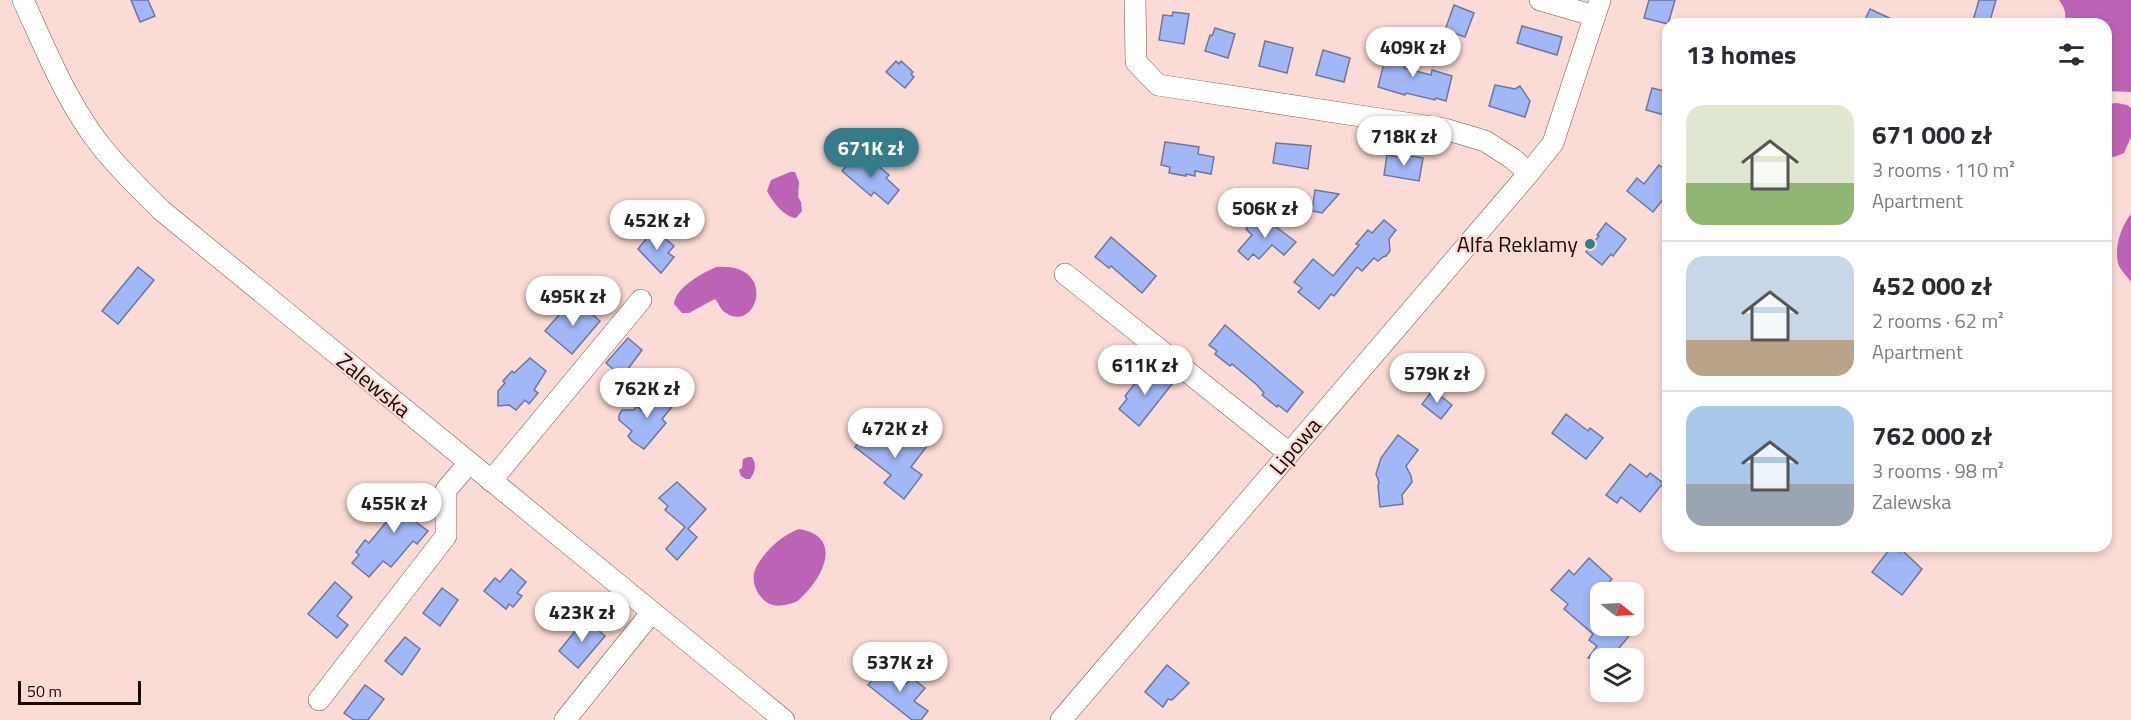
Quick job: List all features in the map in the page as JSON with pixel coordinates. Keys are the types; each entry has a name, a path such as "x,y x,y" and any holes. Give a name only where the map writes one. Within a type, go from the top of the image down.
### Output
{"street":[{"name":"Zalewska","path":"23,0 53,66 100,145 161,210 784,720"},
{"path":"1135,0 1136,62 1158,85 1444,129 1485,141 1513,159 1529,173"},
{"name":"Lipowa","path":"1061,720 1553,143 1598,8 1540,0"},
{"path":"1065,274 1289,453"},
{"path":"490,480 641,300"},
{"path":"319,700 446,536 446,490 469,463"},
{"path":"565,720 652,612"}],"shaded area":[{"path":"2059,0 2131,0 2131,92 2112,91 2112,18 2065,18 2063,6"},
{"path":"2112,103 2127,105 2131,108 2131,137 2124,153 2114,157 2112,156"},
{"path":"795,172 799,182 798,197 802,211 796,218 783,212 767,191 771,180"},
{"path":"2131,214 2131,282 2119,266 2117,253 2121,232"},
{"path":"716,267 736,268 748,275 755,285 756,296 753,306 746,314 737,317 724,312 715,299 689,313 682,313 674,304 679,292 697,277"},
{"path":"752,457 755,468 750,479 746,479 741,476 739,470 742,468 743,459"},
{"path":"799,529 814,534 822,541 825,551 820,573 805,594 796,602 773,605 764,600 757,591 754,580 755,570 762,557 773,545"}],"building":[{"path":"131,0 148,0 155,16 140,22"},
{"path":"1649,0 1675,0 1670,18 1662,18 1662,22 1644,18"},
{"path":"1979,0 1996,0 1991,18 1974,18"},
{"path":"1454,5 1474,13 1465,37 1445,30"},
{"path":"1870,9 1889,18 1866,18"},
{"path":"1173,12 1189,14 1184,44 1159,40 1163,15 1172,16"},
{"path":"1522,26 1562,37 1557,55 1517,43"},
{"path":"1215,28 1235,34 1228,58 1205,51"},
{"path":"1401,38 1410,41 1404,68 1431,75 1432,70 1452,76 1446,101 1406,93 1405,95 1378,87 1384,63 1392,65"},
{"path":"1265,41 1293,48 1287,73 1259,66"},
{"path":"1323,50 1350,58 1344,82 1316,75"},
{"path":"896,61 899,64 901,61 913,72 911,74 914,77 905,88 886,72"},
{"path":"1495,85 1515,89 1520,86 1530,101 1525,117 1489,106"},
{"path":"1652,88 1662,90 1662,114 1646,110"},
{"path":"1165,142 1199,147 1198,154 1214,157 1211,174 1195,171 1195,176 1169,173 1170,167 1161,165"},
{"path":"1276,143 1311,146 1308,169 1273,163"},
{"path":"1387,155 1423,158 1419,181 1384,175"},
{"path":"855,156 864,163 868,157 889,175 886,178 899,190 888,204 874,192 871,196 842,171"},
{"path":"1659,165 1662,167 1662,201 1653,212 1627,191 1637,178 1644,184"},
{"path":"1315,190 1339,194 1322,213 1312,211"},
{"path":"1259,214 1296,242 1284,255 1272,245 1259,259 1253,254 1248,260 1238,251 1252,235 1246,229"},
{"path":"1384,220 1396,230 1389,239 1390,251 1386,256 1378,261 1374,258 1362,271 1357,267 1334,296 1331,294 1319,309 1298,292 1302,288 1294,282 1313,259 1333,276 1359,245 1356,244 1368,230 1372,233"},
{"path":"1606,223 1626,239 1613,256 1611,254 1602,265 1586,252"},
{"path":"654,229 674,246 668,253 674,257 661,273 638,249"},
{"path":"1111,237 1156,276 1142,293 1111,266 1109,268 1095,257"},
{"path":"138,267 154,280 118,324 102,311"},
{"path":"578,302 600,321 572,354 545,331 565,308 570,312"},
{"path":"1225,325 1303,392 1287,412 1262,395 1264,393 1257,385 1232,364 1230,366 1215,354 1217,351 1209,345"},
{"path":"628,338 642,350 622,377 606,363"},
{"path":"530,358 546,371 534,390 538,393 529,404 525,400 516,410 509,405 498,406 498,391 505,383 503,381"},
{"path":"1154,368 1172,384 1139,426 1119,409 1127,399 1125,396 1140,377 1143,380"},
{"path":"660,390 675,403 662,419 666,423 644,449 628,436 632,431 619,420 619,415 622,410 634,410 637,406 642,411"},
{"path":"1433,390 1452,405 1441,419 1422,404"},
{"path":"1566,414 1588,431 1590,428 1603,438 1586,459 1552,433"},
{"path":"905,429 927,446 911,467 922,475 904,499 884,483 891,475 855,447 867,431 881,442 890,431 898,438"},
{"path":"1398,435 1418,450 1406,466 1412,482 1402,495 1403,504 1380,507 1379,482 1376,474 1381,458"},
{"path":"1630,464 1647,477 1650,473 1662,482 1640,512 1621,497 1617,503 1606,495"},
{"path":"677,482 706,509 688,529 697,537 677,560 666,549 685,527 665,510 668,506 659,498"},
{"path":"411,486 429,501 413,520 428,531 417,544 413,541 391,567 383,561 369,577 352,563 359,555 356,552 365,540 369,543 388,520 385,517"},
{"path":"1887,552 1904,552 1922,569 1902,595 1872,572"},
{"path":"1589,558 1612,579 1609,582 1590,582 1590,631 1564,609 1568,604 1551,590 1569,570 1574,575"},
{"path":"511,569 526,582 517,593 522,596 513,607 509,604 506,609 484,591 495,578 500,582"},
{"path":"335,582 352,597 337,616 348,625 337,638 308,614"},
{"path":"442,588 458,600 440,626 423,613"},
{"path":"585,619 605,636 578,668 559,651"},
{"path":"1592,636 1629,636 1619,648 1596,648 1597,646 1589,640"},
{"path":"405,637 420,649 402,675 385,661"},
{"path":"1167,665 1189,683 1172,700 1168,699 1163,707 1145,692"},
{"path":"884,666 906,684 912,678 925,688 914,701 928,711 921,720 912,720 868,685"},
{"path":"365,685 384,699 368,720 354,720 344,713"}],"place":[{"name":"Alfa Reklamy","path":"1590,244"}]}
